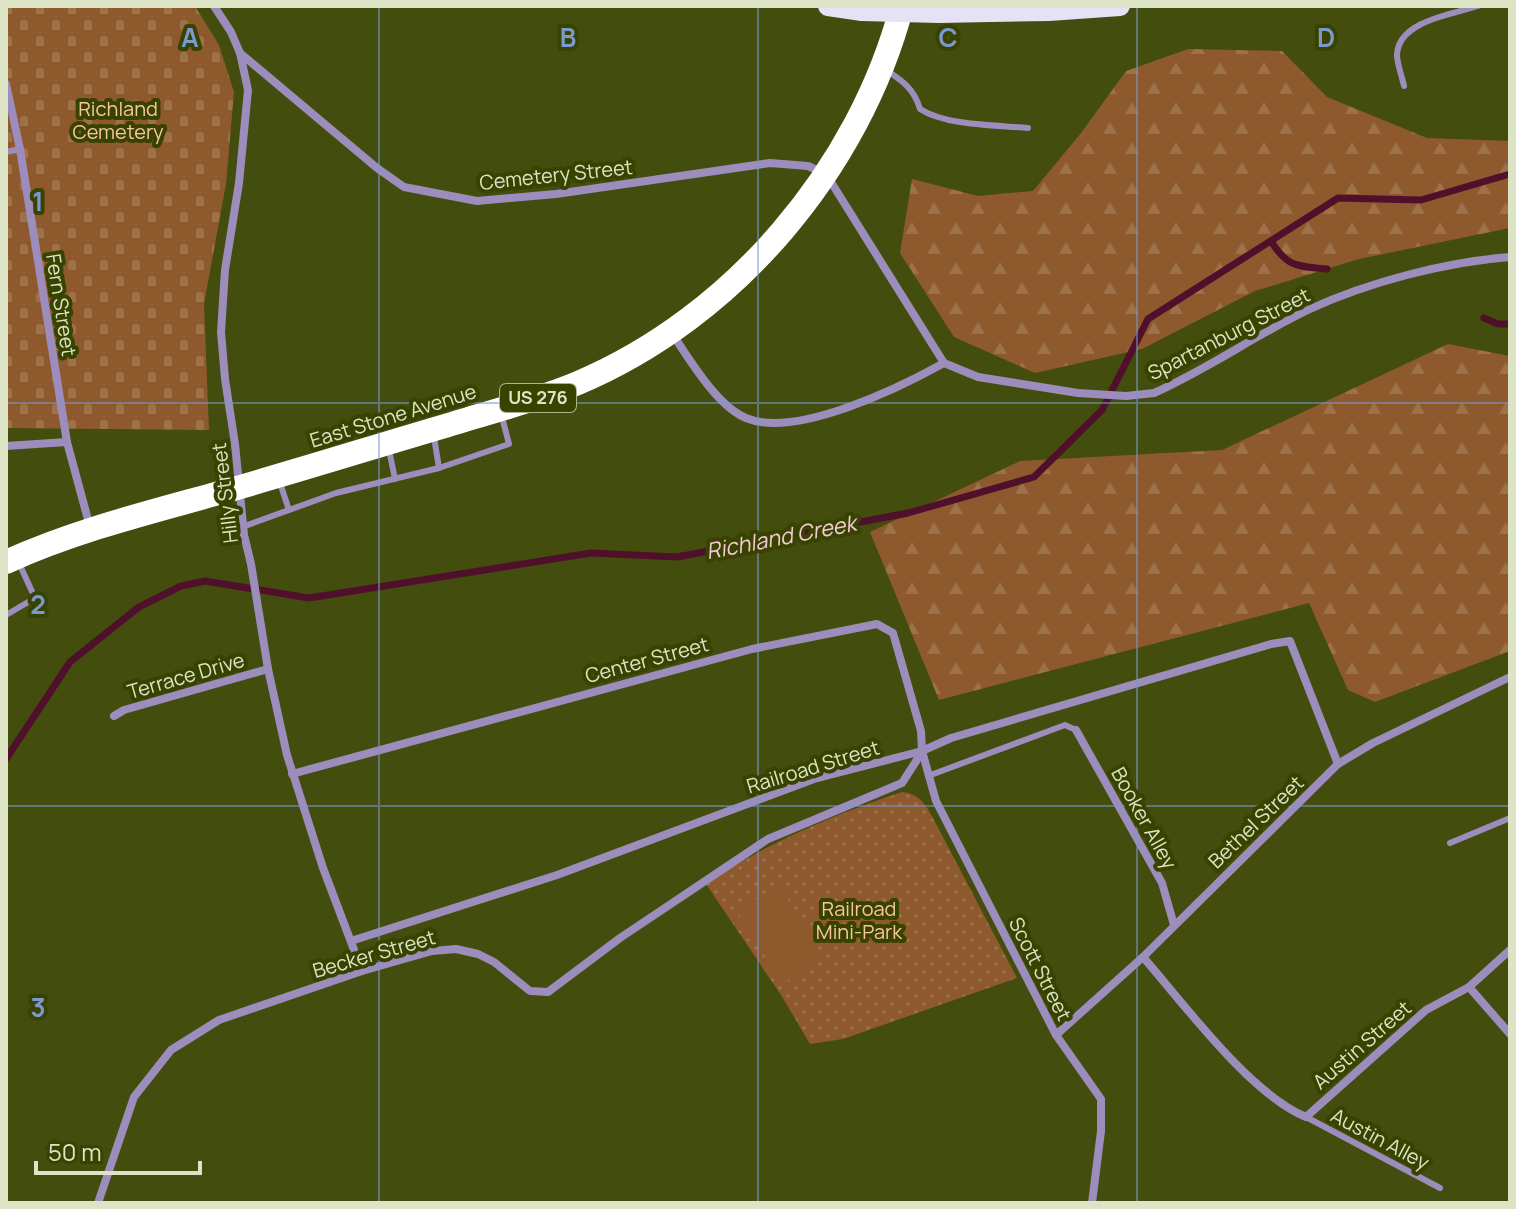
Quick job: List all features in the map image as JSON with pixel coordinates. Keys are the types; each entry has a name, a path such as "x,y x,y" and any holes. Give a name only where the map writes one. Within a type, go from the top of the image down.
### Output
{"highway":[{"name":"East Stone Avenue","path":"11,560 91,529 500,409 578,383 623,361 670,331 735,281 796,215 826,174 871,97 902,6"}],"main road":[{"path":"828,6 862,11 939,13 1120,6"}],"street":[{"name":"Hilly Street","path":"214,6 240,53 248,90 246,129 225,270 221,332 242,527 268,669 292,774 362,971"},
{"name":"Cemetery Street","path":"240,53 404,187 477,201 556,194 770,163 808,166 826,174"},
{"name":"Fern Street","path":"6,84 20,149 67,442 91,529"},
{"path":"670,331 709,387 743,418 769,425 799,420 872,398 944,363 826,174"},
{"name":"Spartanburg Street","path":"944,363 978,377 1078,393 1126,396 1154,393 1310,310 1344,296 1460,263 1510,257"},
{"path":"6,446 67,442"},
{"name":"Center Street","path":"292,774 723,657 877,624 893,633 921,731 922,751"},
{"name":"Railroad Street","path":"351,941 557,875 814,779 922,751 951,738 1062,704 1290,641 1338,764"},
{"name":"Terrace Drive","path":"114,716 124,710 268,669"},
{"name":"Bethel Street","path":"1056,1035 1143,957 1338,764 1373,743 1510,677"},
{"name":"Booker Alley","path":"1076,730 1162,883 1174,925"},
{"name":"Scott Street","path":"922,751 936,801 1056,1035 1101,1099 1101,1131 1092,1203"},
{"name":"Becker Street","path":"98,1203 134,1097 171,1050 219,1020 362,971 432,951 456,949 478,954 494,962 530,991 548,992 620,938 768,839 902,783 922,751"},
{"name":"Austin Street","path":"1143,957 1273,1099 1306,1117 1426,1010 1469,987 1510,950"},
{"path":"1469,987 1510,1034"}],"lane":[{"path":"1404,86 1397,55 1400,42 1410,30 1478,6"},
{"path":"883,68 904,82 916,95 920,109 927,114 1028,128"},
{"path":"6,152 20,149"},
{"path":"242,527 336,493 439,468 509,444 500,409"},
{"path":"432,429 439,468"},
{"path":"388,443 395,479"},
{"path":"278,476 289,510"},
{"path":"6,615 35,598 11,560"},
{"path":"928,776 1065,725 1076,730"},
{"path":"1450,843 1510,818"},
{"name":"Austin Alley","path":"1306,1117 1440,1188"}],"green space":[{"name":"Richland Cemetery","path":"6,6 195,6 219,45 234,92 226,184 204,304 209,430 6,428"},
{"path":"1188,49 1282,51 1327,97 1427,138 1510,141 1510,228 1359,259 1255,291 1142,349 1035,373 954,337 900,253 912,179 978,196 1033,191 1081,133 1126,71"},
{"path":"1448,344 1510,356 1510,651 1375,702 1348,690 1309,603 939,700 870,532 1020,461 1222,450"},
{"name":"Railroad Mini-Park","path":"902,792 918,797 927,808 1017,978 843,1039 810,1044 706,884 753,855 801,831"},
{"path":"779,885 824,958 782,984 737,911"}],"waterway":[{"name":"Richland Creek","path":"6,759 70,662 139,607 181,586 205,581 309,598 591,553 677,557 908,513 1034,477 1102,410 1148,319 1338,198 1421,200 1510,174"},
{"path":"1271,241 1288,261 1327,269"},
{"path":"1484,318 1498,324 1510,324"}]}
